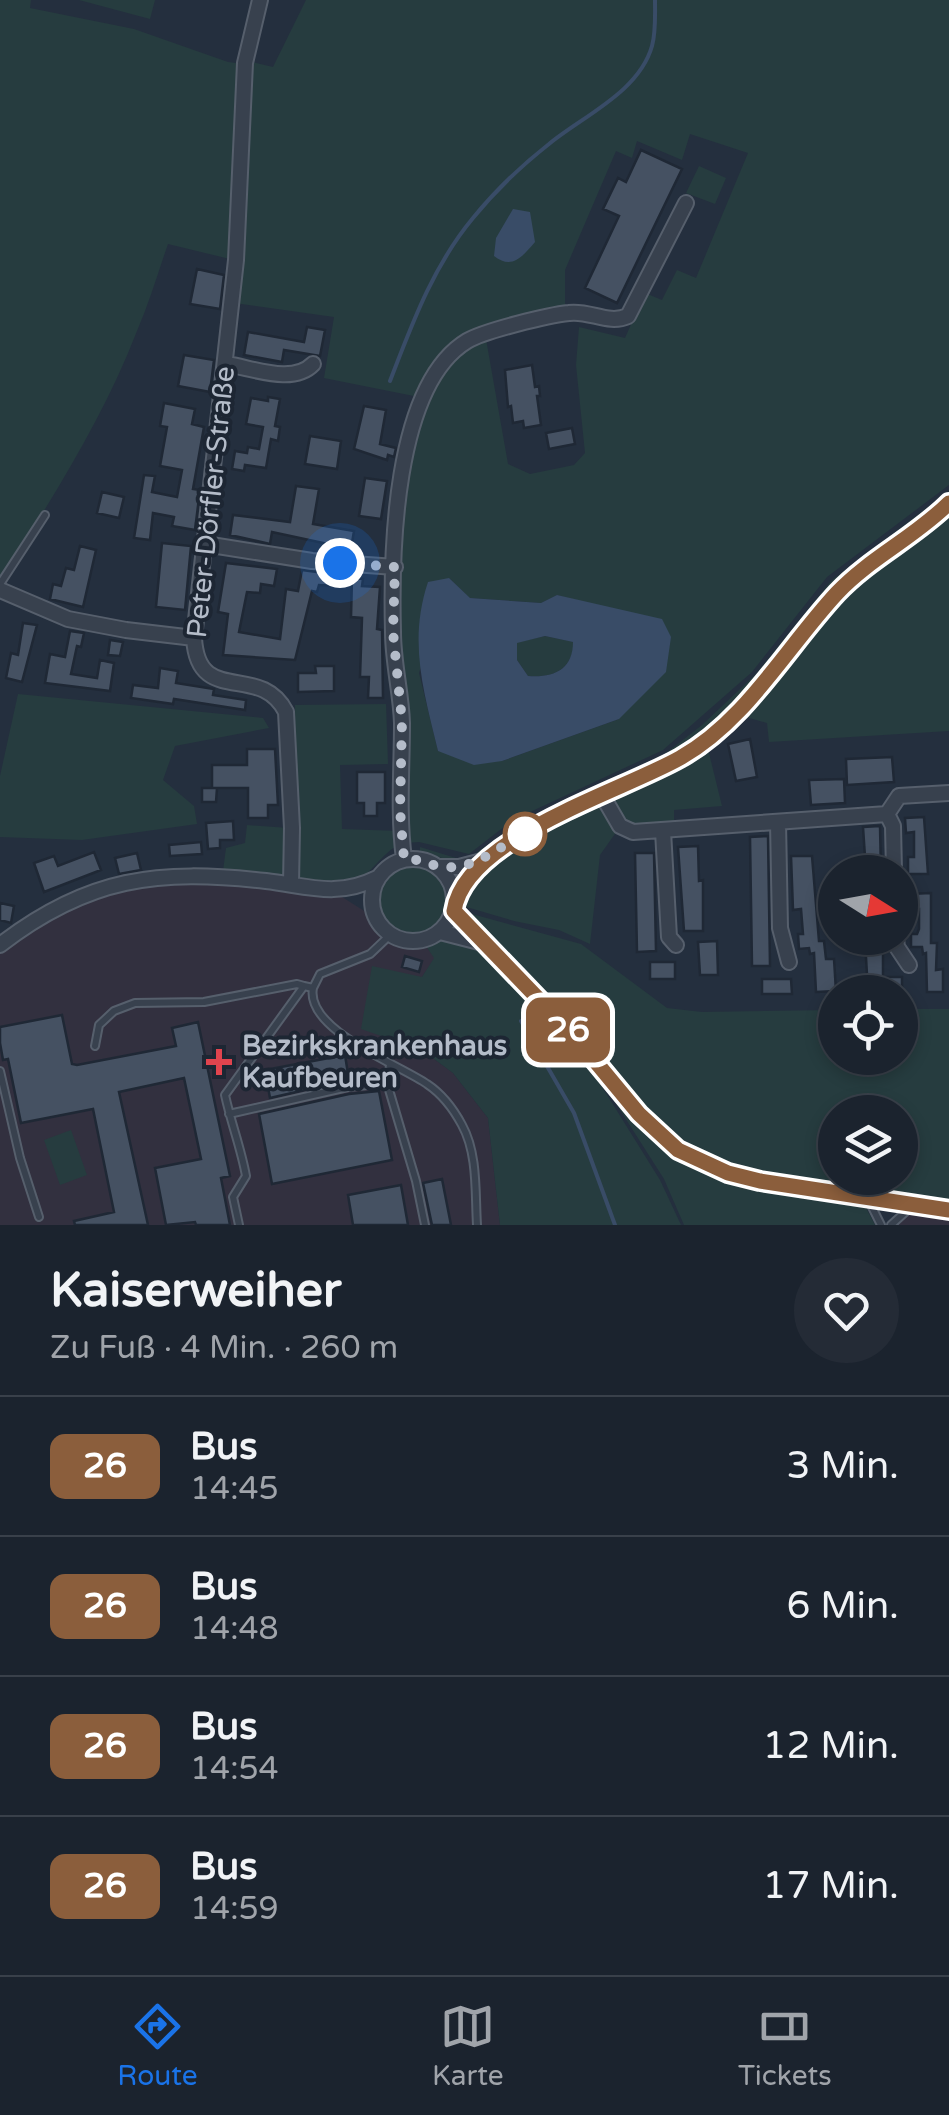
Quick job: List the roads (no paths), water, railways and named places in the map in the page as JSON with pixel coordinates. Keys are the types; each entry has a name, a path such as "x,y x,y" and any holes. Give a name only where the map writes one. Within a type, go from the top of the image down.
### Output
{"street":[{"name":"Peter-Dörfler-Straße","path":"260,0 244,63 236,260 194,638 202,668 215,678 268,689 279,697 286,712 291,884"},
{"path":"404,859 400,810 402,721 393,632 395,567 402,460 422,398 449,356 468,340 572,312 617,321 628,316 686,203"},
{"path":"226,364 292,376 304,374 313,364"},
{"path":"439,868 482,860 522,835 681,758 737,713 838,592 872,561 942,514 949,503"},
{"path":"206,544 312,561 395,567"},
{"path":"0,587 68,619 194,638"},
{"path":"888,814 899,796 949,793"},
{"path":"602,795 620,826 633,832 888,814"},
{"path":"888,814 893,826 894,855"},
{"path":"778,822 780,928 789,962"},
{"path":"663,831 668,936 676,945"},
{"path":"484,944 440,932 416,942 390,935 373,911 372,896 378,878 404,859 428,861 439,868 450,880 454,904 484,944 576,1038 656,1131 688,1156 728,1173 949,1210"},
{"path":"440,932 482,860"},
{"path":"0,945 44,913 112,885 161,875 222,876 340,891 373,911"},
{"path":"340,891 378,878"},
{"path":"902,955 908,965"}],"lane":[{"path":"0,587 45,515"},
{"path":"239,1225 232,1197 246,1176 226,1094 320,974 370,954 390,935"},
{"path":"95,1046 99,1025 124,1006 204,1002 297,984 308,987"},
{"path":"308,987 320,1014 370,1054 442,1096 464,1128 473,1162 477,1225"},
{"path":"390,1065 387,1083 425,1225"},
{"path":"0,1071 20,1158 39,1217"},
{"path":"230,1114 387,1083"},
{"path":"867,1198 881,1225"},
{"path":"891,1225 912,1205"}],"water":[{"path":"513,209 530,212 535,242 521,257 506,262 494,256 496,238"},
{"path":"449,578 470,598 541,603 557,595 662,619 671,637 666,672 619,719 502,761 474,765 438,751 420,667 419,625 428,582","holes":["545,636 573,642 565,666 553,674 528,676 517,660 517,643"]}],"waterway":[{"path":"390,381 435,276 473,218 528,161 635,77 652,46 655,0"},
{"path":"521,1021 574,1113 615,1225"}],"place":[{"name":"Bezirkskrankenhaus Kaufbeuren","path":"219,1062"}]}
